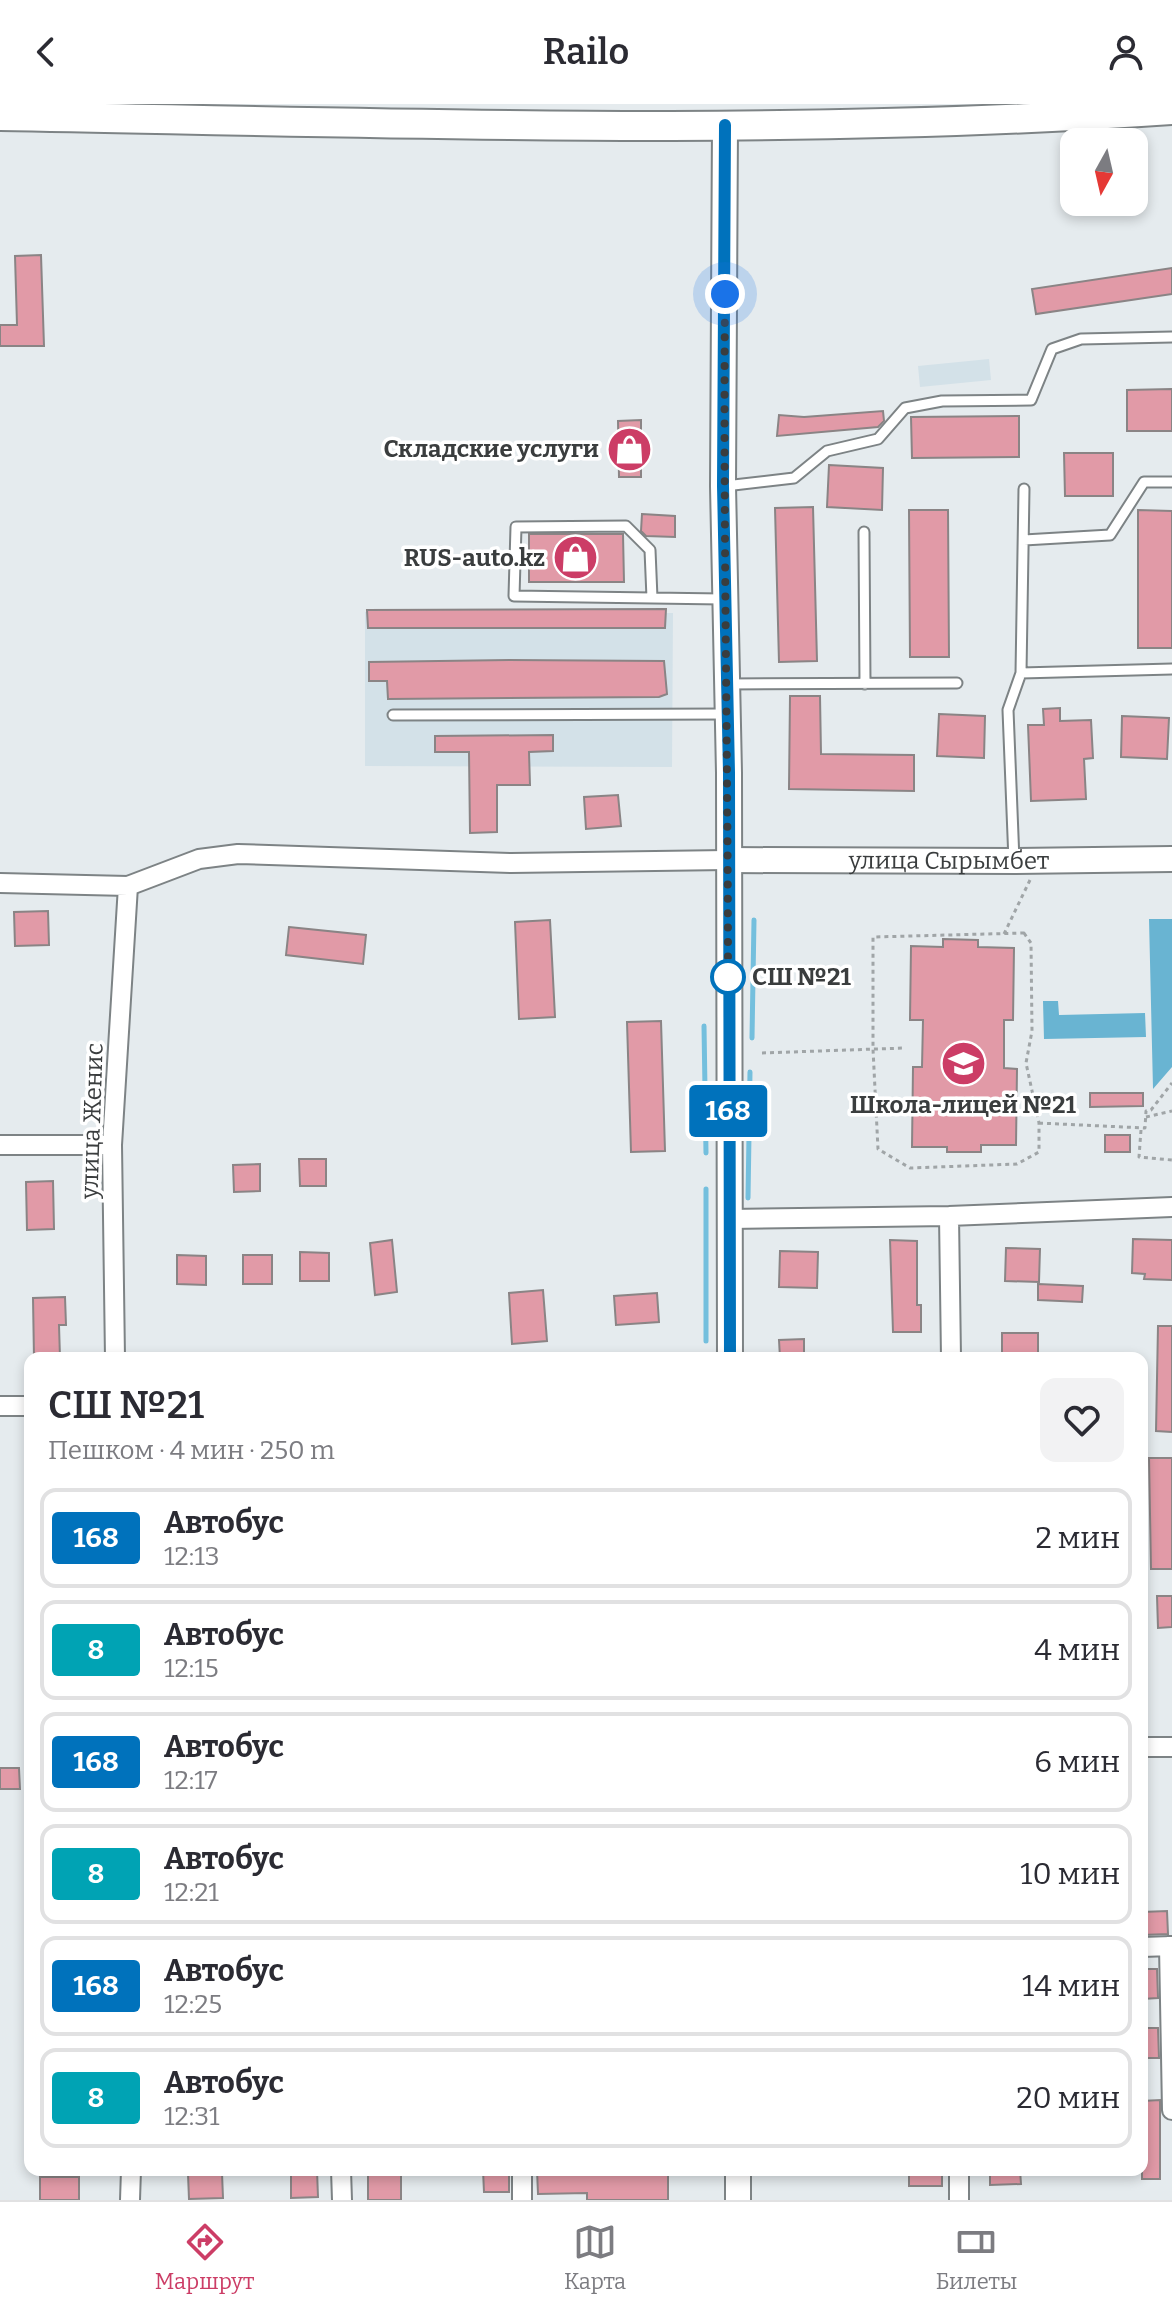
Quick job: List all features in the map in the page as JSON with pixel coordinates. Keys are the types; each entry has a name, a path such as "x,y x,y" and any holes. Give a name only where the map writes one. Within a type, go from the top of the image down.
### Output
{"main road":[{"path":"0,116 365,118 725,125 961,121 1172,110"},
{"path":"725,125 723,486 728,714 730,1352"},
{"name":"улица Сырымбет","path":"727,860 1024,868 1172,859"},
{"path":"738,2176 738,2200"}],"street":[{"path":"0,883 128,886 199,859 238,854 511,863 727,860"},
{"name":"улица Женис","path":"115,1352 112,1145 128,886"},
{"path":"0,1145 112,1145"},
{"path":"729,1219 949,1216 1172,1207"},
{"path":"949,1216 951,1352"},
{"path":"0,1406 24,1406"},
{"path":"1148,1747 1172,1747"},
{"path":"1148,1947 1170,1946 1172,2110"},
{"path":"130,2200 131,2176"},
{"path":"341,2176 342,2200"},
{"path":"522,2176 522,2200"},
{"path":"959,2176 959,2200"}],"lane":[{"path":"723,486 794,478 827,451 878,439 905,408 942,401 1031,400 1052,349 1081,339 1172,337"},
{"path":"1024,540 1110,535 1144,482 1172,482"},
{"path":"1024,489 1021,673 1008,710 1024,868"},
{"path":"652,598 650,550 626,526 516,527 514,596 652,598 725,599"},
{"path":"864,532 865,684"},
{"path":"1021,673 1172,669"},
{"path":"727,684 957,683"},
{"path":"393,715 728,714"}],"path":[{"path":"1004,934 1024,868"},
{"path":"1024,933 1031,943 1032,1031 1026,1063 1039,1123 1039,1152 1017,1164 910,1168 878,1149 873,1049 873,937 1004,934 1024,933"},
{"path":"762,1053 905,1048"},
{"path":"1039,1123 1145,1128 1146,1111 1151,1110 1172,1083"},
{"path":"1146,1117 1172,1111"},
{"path":"1141,1128 1139,1157 1172,1160"}],"shaded area":[{"path":"989,359 991,380 920,387 918,366"},
{"path":"365,612 673,613 672,767 365,766"},
{"path":"1149,919 1172,919 1172,1067 1153,1089"},
{"path":"1043,1001 1058,1001 1059,1015 1145,1013 1146,1037 1044,1039"}],"building":[{"path":"41,255 44,346 0,346 0,325 17,325 15,256"},
{"path":"1172,268 1172,294 1036,314 1032,289"},
{"path":"1172,389 1172,431 1127,431 1127,390"},
{"path":"883,411 884,421 878,427 777,436 779,415 804,417"},
{"path":"1019,416 1019,457 912,458 911,417"},
{"name":"Складские услуги","path":"641,420 641,477 619,477 618,421"},
{"path":"1064,453 1113,453 1113,496 1065,496"},
{"path":"829,465 883,468 882,510 827,507"},
{"path":"813,507 817,661 779,662 775,508"},
{"path":"909,510 948,510 949,657 910,657"},
{"path":"1138,510 1172,511 1172,648 1138,648"},
{"path":"642,514 675,516 675,537 646,536 641,531"},
{"name":"RUS-auto.kz","path":"529,534 623,534 624,582 529,582"},
{"path":"666,609 665,628 368,628 367,610"},
{"path":"664,661 667,694 659,697 388,699 387,681 369,681 369,662"},
{"path":"790,696 820,696 821,754 914,755 914,791 789,789"},
{"path":"1060,708 1060,721 1091,720 1093,758 1084,759 1086,799 1031,801 1028,725 1044,725 1043,709"},
{"path":"939,714 985,716 984,758 937,756"},
{"path":"1122,716 1169,718 1167,759 1121,757"},
{"path":"553,735 553,751 529,752 530,785 497,785 497,832 470,833 469,752 435,752 435,736"},
{"path":"618,795 621,826 586,829 584,797"},
{"path":"48,911 49,945 15,946 14,912"},
{"path":"550,920 555,1017 519,1019 515,922"},
{"path":"289,927 366,935 363,964 286,955"},
{"path":"943,939 978,940 978,947 1014,948 1013,1020 1004,1020 1004,1068 1017,1069 1016,1145 981,1145 981,1152 947,1152 947,1147 912,1147 913,1067 922,1067 923,1020 910,1020 911,946 943,947"},
{"path":"661,1021 665,1151 631,1152 627,1022"},
{"path":"1090,1093 1143,1093 1143,1106 1090,1107"},
{"path":"1105,1135 1130,1135 1130,1152 1105,1152"},
{"path":"299,1159 326,1159 326,1186 300,1186"},
{"path":"260,1164 260,1191 234,1192 233,1165"},
{"path":"53,1181 54,1229 27,1230 26,1182"},
{"path":"1133,1239 1172,1240 1172,1280 1144,1279 1145,1274 1132,1273"},
{"path":"392,1240 397,1292 375,1295 370,1243"},
{"path":"890,1240 917,1241 917,1305 921,1305 921,1332 893,1332"},
{"path":"1006,1248 1040,1249 1039,1282 1005,1281"},
{"path":"780,1251 818,1252 817,1288 779,1287"},
{"path":"300,1252 329,1253 329,1281 300,1281"},
{"path":"177,1255 206,1256 206,1285 177,1284"},
{"path":"243,1255 272,1255 272,1284 243,1284"},
{"path":"1038,1284 1083,1286 1082,1302 1038,1300"},
{"path":"543,1290 547,1341 512,1344 509,1293"},
{"path":"657,1293 659,1322 616,1325 614,1296"},
{"path":"65,1297 66,1325 59,1325 60,1352 34,1352 33,1298"},
{"path":"1158,1326 1172,1326 1172,1432 1156,1431"},
{"path":"1002,1333 1038,1333 1038,1352 1002,1352"},
{"path":"804,1339 804,1352 780,1352 779,1340"},
{"path":"1149,1458 1172,1458 1172,1569 1151,1569"},
{"path":"1157,1596 1172,1596 1172,1627 1158,1628"},
{"path":"0,1768 19,1768 20,1789 0,1789"},
{"path":"1167,1911 1168,1934 1148,1935 1148,1912"},
{"path":"1148,1969 1157,1969 1158,1998 1148,1999"},
{"path":"1148,2028 1158,2028 1159,2058 1148,2058"},
{"path":"1160,2100 1160,2179 1142,2179 1142,2176 1148,2176 1148,2101"},
{"path":"188,2176 222,2176 223,2198 189,2199"},
{"path":"291,2176 317,2176 318,2197 291,2198"},
{"path":"368,2176 401,2176 401,2200 368,2200"},
{"path":"483,2176 509,2176 509,2192 484,2192"},
{"path":"537,2176 668,2176 668,2200 587,2200 587,2193 538,2194"},
{"path":"909,2176 942,2176 942,2186 909,2186"},
{"path":"990,2176 1020,2176 1021,2184 990,2185"},
{"path":"40,2177 79,2177 79,2200 40,2200"}],"waterway":[{"path":"752,1038 754,920"},
{"path":"704,1026 706,1153"},
{"path":"748,1198 750,1072"},
{"path":"706,1189 706,1341"}],"bus line":[{"name":"168","path":"725,125 723,486 729,773 730,1352"}],"place":[{"name":"Складские услуги","path":"630,449"},
{"name":"RUS-auto.kz","path":"576,558"},
{"name":"СШ №21","path":"728,977"},
{"name":"Школа-лицей №21","path":"963,1063"}],"route":[{"path":"725,294 723,486 729,773 728,977"}]}
